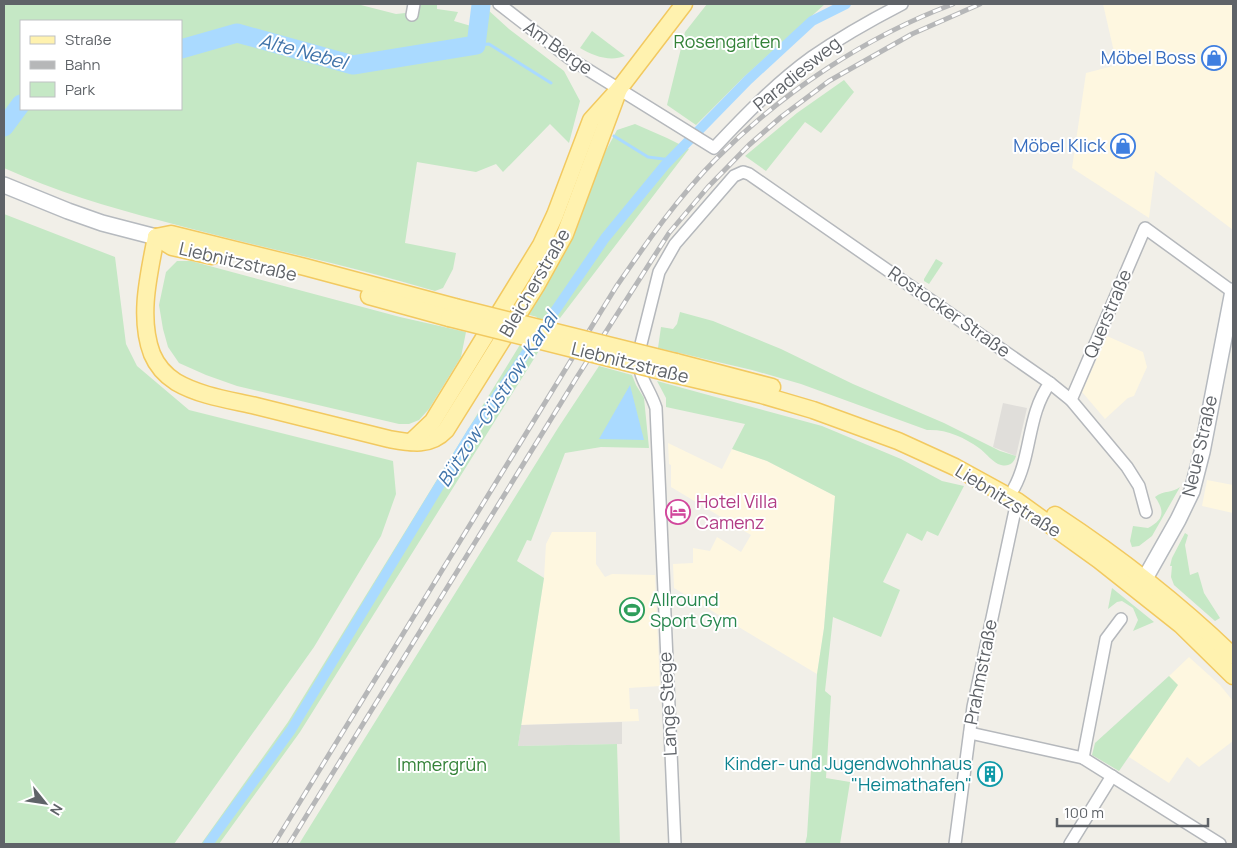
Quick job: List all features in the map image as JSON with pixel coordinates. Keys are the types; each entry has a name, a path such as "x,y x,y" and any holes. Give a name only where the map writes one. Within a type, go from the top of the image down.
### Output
{"main road":[{"name":"Bleicherstraße","path":"156,237 145,313 147,334 152,354 167,376 178,383 210,395 389,439 411,442 433,421 541,245 591,120 619,89 684,4"},
{"name":"Liebnitzstraße","path":"4,185 68,212 156,237 172,247 674,368 813,410 876,432 1015,495 1082,533 1141,584"},
{"name":"Neue Straße","path":"1141,584 1178,520 1192,490 1202,452 1232,298"},
{"path":"1141,584 1206,630 1233,656"},
{"path":"1141,584 1233,676"}],"street":[{"name":"Am Berge","path":"499,4 570,58 701,141"},
{"name":"Paradiesweg","path":"701,141 714,148 773,89 812,57 859,26 902,4"},
{"name":"Rostocker Straße","path":"734,176 743,172 749,174 1050,383 1071,400 1127,467 1139,486 1146,512"},
{"name":"Lange Stege","path":"675,844 656,408 641,379 638,356 659,272 665,260 675,244 734,176"},
{"name":"Querstraße","path":"1071,400 1145,228 1232,298"},
{"name":"Prahmstraße","path":"956,844 979,675 1015,495 1038,404 1050,383"},
{"path":"1083,758 1106,639 1121,619"},
{"path":"970,733 1083,758 1220,844"},
{"path":"1070,844 1112,776"}],"shaded area":[{"path":"1103,4 1233,4 1233,230 1155,171 1149,218 1072,168 1086,73 1117,65"},
{"path":"1107,336 1143,352 1147,367 1134,396 1128,398 1105,419 1082,392"},
{"path":"1003,403 1027,408 1016,456 993,447"},
{"path":"668,443 722,469 732,449 767,461 835,496 824,628 817,674 674,588 673,564 693,563 693,548 710,551 717,537 741,552 751,535 671,487"},
{"path":"1207,480 1233,485 1233,513 1202,506"},
{"path":"552,532 596,532 596,564 605,577 612,574 655,575 660,686 629,688 630,709 638,709 639,721 521,725 544,578 546,544"},
{"path":"1189,657 1220,685 1233,701 1233,741 1199,767 1187,757 1169,783 1129,757 1177,685 1169,676"},
{"path":"622,722 622,744 518,746 521,725"}],"green space":[{"path":"4,4 357,4 396,14 415,12 417,4 437,4 437,9 458,12 454,21 471,26 477,4 487,6 487,9 509,29 564,71 580,101 569,143 550,124 503,172 496,164 476,172 417,162 405,243 456,253 453,269 443,288 435,291 122,210 82,198 4,168"},
{"name":"Rosengarten","path":"707,4 825,4 744,77 696,125 667,105 685,32"},
{"path":"592,31 625,56 619,58 602,57 580,48"},
{"path":"844,80 854,92 821,133 805,122 766,171 745,156 797,113"},
{"path":"635,124 689,149 557,322 300,732 219,844 201,844 288,722 537,317 526,314 579,222 602,158 617,130"},
{"path":"4,214 115,257 126,344 137,366 189,410 393,461 396,494 381,536 314,647 174,844 4,844"},
{"path":"936,259 943,263 929,284 924,279"},
{"path":"177,261 191,261 400,317 466,332 461,357 429,409 419,420 409,424 399,424 237,386 179,363 168,347 159,305 166,272"},
{"path":"680,312 713,321 781,349 853,384 944,423 1000,451 1016,456 1009,465 1001,465 973,444 954,434 927,430 801,384 752,370 658,348 661,327 673,329 677,324"},
{"name":"Immergrün","path":"599,366 632,375 644,398 649,448 601,447 565,453 531,541 527,540 517,561 544,578 518,746 617,744 620,844 299,844 558,428"},
{"path":"657,381 822,426 901,459 942,481 964,486 938,536 927,531 922,541 907,533 883,582 900,590 881,637 833,617 825,691 831,696 826,778 850,782 840,844 805,844 817,674 824,628 835,496 767,461 732,449 745,424 666,407 666,398"},
{"path":"1180,487 1152,536 1139,546 1132,547 1130,541 1133,526 1148,528 1160,518 1161,511 1155,497"},
{"path":"1185,533 1188,535 1185,545 1190,575 1198,572 1204,593 1220,618 1215,621 1174,585 1171,577 1172,566 1170,566 1172,558"},
{"path":"1112,588 1154,622 1133,631 1138,620 1133,608 1122,601 1117,602 1108,609"},
{"path":"1169,676 1178,685 1119,771 1092,755 1095,743"}],"water":[{"path":"630,385 644,440 599,439"}],"waterway":[{"name":"Bützow-Güstrow-Kanal","path":"208,844 291,730 472,432 605,238 665,165 748,80 812,21 846,4"},
{"name":"Alte Nebel","path":"182,49 237,33 353,65 476,45 481,5"},
{"path":"476,45 489,44 551,83"},
{"name":"Alte Nebel","path":"4,127 20,105"},
{"path":"614,136 648,157 671,160"}],"railway":[{"path":"274,844 616,287 676,204 717,158 742,134 797,89 857,50 888,33 920,17 953,4"},
{"path":"289,844 577,377 669,233 708,187 749,145 781,117 829,81 912,34 980,4"}],"place":[{"name":"Möbel Boss","path":"1214,58"},
{"name":"Möbel Klick","path":"1123,146"},
{"name":"Hotel Villa Camenz","path":"678,512"},
{"name":"Allround Sport Gym","path":"632,610"},
{"name":"Kinder- und Jugendwohnhaus \"Heimathafen\"","path":"990,774"}]}
